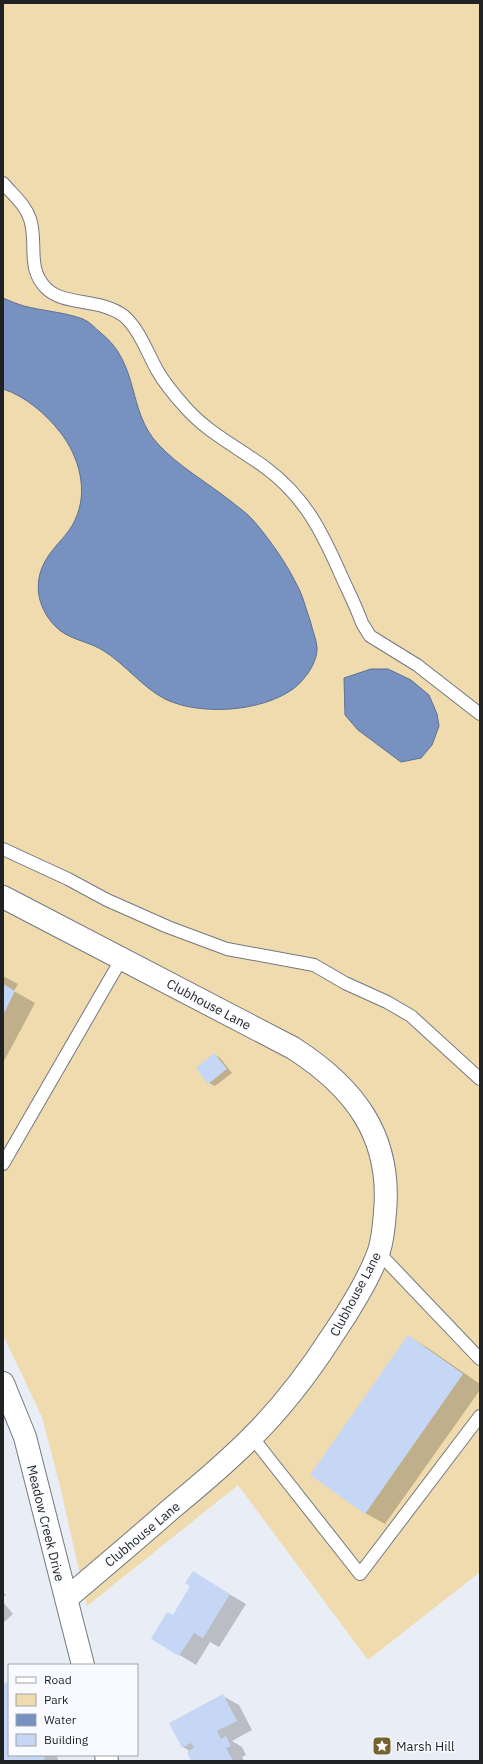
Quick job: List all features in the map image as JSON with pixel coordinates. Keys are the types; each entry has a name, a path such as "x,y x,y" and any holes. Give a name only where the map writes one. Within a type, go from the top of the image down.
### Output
{"street":[{"name":"Clubhouse Lane","path":"3,897 293,1048 318,1064 338,1082 368,1121 378,1143 387,1186 384,1230 378,1252 347,1314 323,1350 281,1406 252,1438 205,1481 66,1599"},
{"name":"Meadow Creek Drive","path":"3,1383 25,1437 83,1664"}],"lane":[{"path":"3,183 23,204 30,218 33,230 33,265 36,276 45,288 55,295 104,305 118,312 131,322 157,371 187,410 205,427 266,468 301,500 324,536 362,622 370,636 417,665 480,714"},
{"path":"3,849 68,879 107,900 168,927 228,949 314,965 345,983 387,1002 411,1016 480,1079"},
{"path":"3,1164 122,958"},
{"path":"378,1252 480,1359"},
{"path":"252,1438 360,1574 480,1416"}],"green space":[{"path":"3,3 480,3 480,1572 368,1660 238,1485 87,1606 60,1486 42,1417 3,1335"}],"water":[{"path":"3,298 24,306 83,319 101,333 113,345 122,359 142,417 148,431 158,444 184,467 248,515 272,544 301,593 316,640 317,653 313,665 302,681 293,689 280,697 248,707 212,709 195,708 179,704 165,699 157,694 104,651 60,631 49,618 40,601 38,592 40,573 49,555 70,530 75,520 81,497 80,474 77,463 67,441 54,425 42,412 27,401 3,389"},
{"path":"371,669 388,669 411,680 429,695 437,714 439,726 432,745 421,758 401,762 358,730 345,715 344,678"}],"building":[{"path":"3,984 15,991 3,1015"},
{"path":"214,1053 227,1069 208,1084 196,1068"},
{"path":"408,1335 463,1374 365,1514 310,1475"},
{"path":"193,1571 230,1594 203,1638 194,1633 179,1656 151,1639 167,1612 173,1615 190,1586 185,1583"},
{"path":"8,1682 8,1756 44,1756 45,1759 39,1761 3,1761 3,1684"},
{"path":"223,1694 237,1721 217,1731 221,1739 226,1736 231,1746 226,1748 233,1761 191,1761 187,1752 194,1748 191,1743 182,1748 169,1723"}],"place":[{"name":"Marsh Hill","path":"382,1746"}]}
